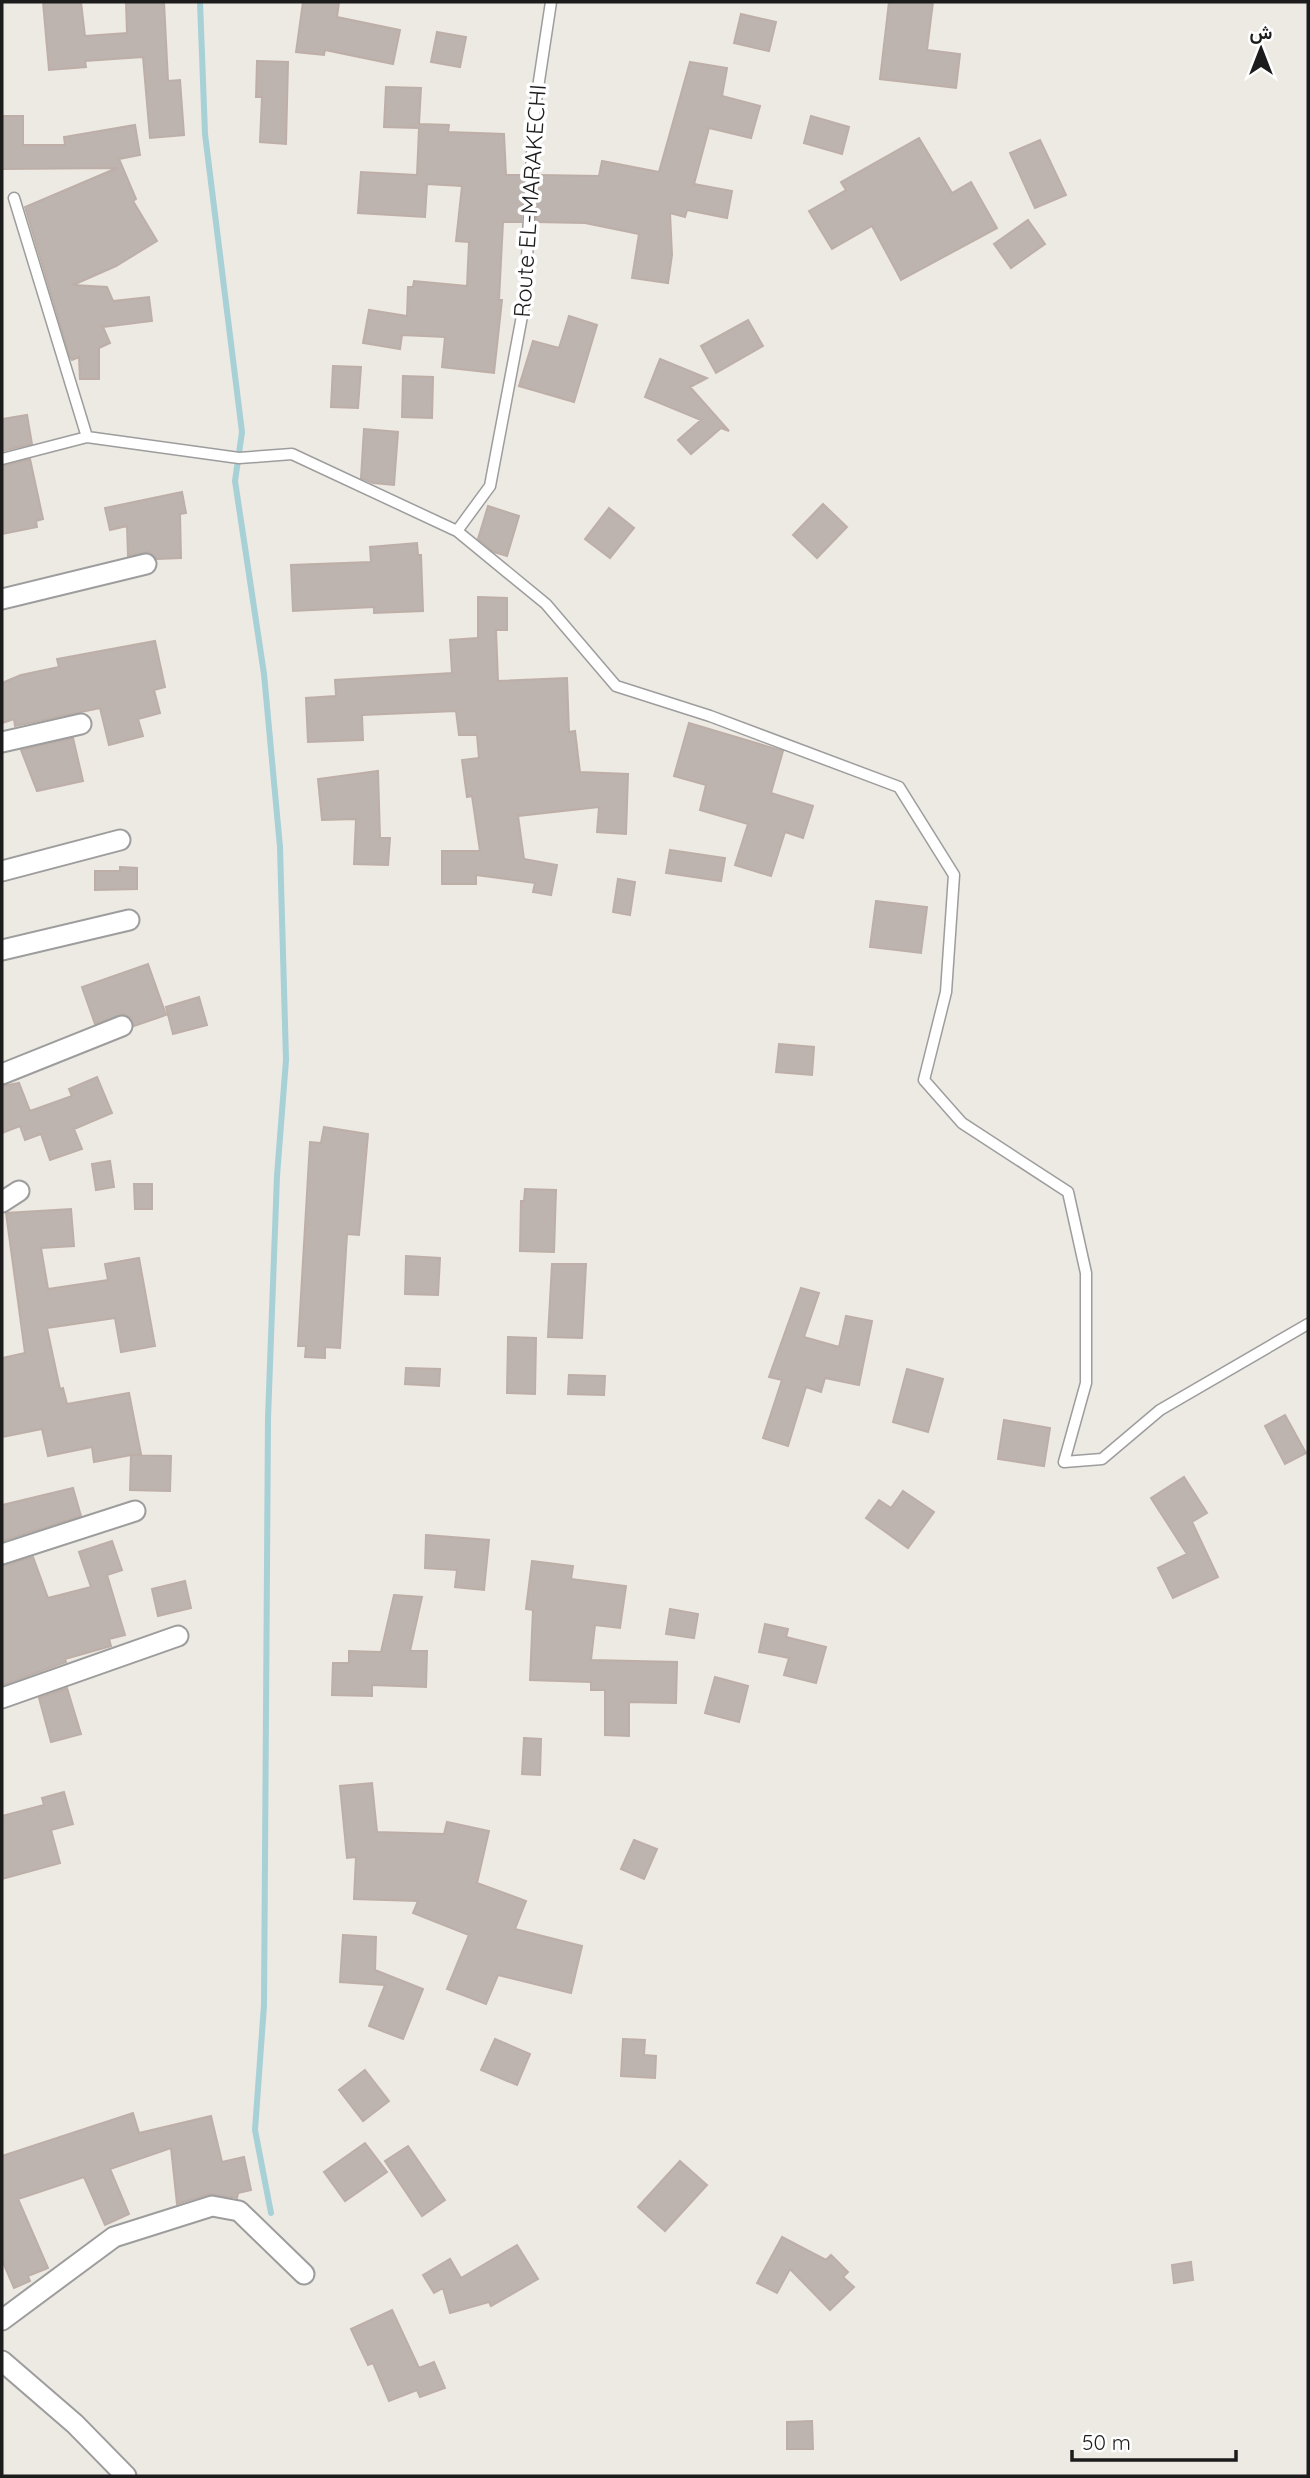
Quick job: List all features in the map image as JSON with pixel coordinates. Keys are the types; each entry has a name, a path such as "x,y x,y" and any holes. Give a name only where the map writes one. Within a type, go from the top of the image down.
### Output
{"street":[{"path":"2,599 146,564"},
{"path":"2,743 80,724"},
{"path":"2,871 120,840"},
{"path":"2,950 129,920"},
{"path":"2,1073 122,1026"},
{"path":"2,1553 135,1511"},
{"path":"2,1698 178,1636"},
{"path":"2,2320 114,2237 212,2206 239,2211 304,2274"},
{"path":"2,2361 75,2424 126,2476"}],"lane":[{"name":"Route EL-MARAKECHI","path":"457,531 490,486 525,300 534,114 551,2"},
{"path":"14,198 87,437"},
{"path":"2,459 87,437 239,458 292,454 457,531 546,604 616,686 710,716 899,787 954,874 946,992 924,1080 962,1123 1068,1192 1086,1273 1086,1383 1064,1462 1102,1459 1160,1410 1308,1324"}],"building":[{"path":"43,2 81,2 85,36 127,33 126,2 164,2 168,81 180,80 184,135 150,138 143,57 85,61 86,67 49,70"},
{"path":"303,2 339,2 337,17 400,30 393,64 325,50 324,55 296,52"},
{"path":"889,2 933,2 927,50 960,54 956,88 880,79"},
{"path":"741,14 776,22 769,51 734,43"},
{"path":"437,32 466,37 460,67 431,62"},
{"path":"257,61 288,62 286,144 260,142 262,97 256,97"},
{"path":"690,62 727,68 722,96 760,106 751,138 709,128 694,184 732,191 727,218 687,210 685,217 670,213 672,255 668,283 632,278 639,234 585,223 536,222 538,175 599,176 602,161 659,172"},
{"path":"386,87 421,88 419,124 449,125 448,132 504,134 506,175 524,175 521,222 503,222 499,300 502,300 494,373 442,367 445,337 402,335 400,349 363,343 369,310 407,316 408,287 413,287 414,281 467,286 469,242 456,241 462,186 427,184 425,217 358,213 361,172 417,175 419,128 384,127"},
{"path":"2,116 23,116 23,145 65,145 64,137 135,125 140,155 119,159 136,199 133,201 157,241 116,266 73,285 107,287 113,301 149,297 152,321 103,327 110,343 99,348 99,379 80,379 79,357 72,360 70,357 25,207 117,168 2,169"},
{"path":"811,116 849,127 842,154 804,143"},
{"path":"919,138 952,193 971,182 997,228 901,280 872,226 832,249 809,211 846,190 841,182"},
{"path":"1040,140 1066,195 1035,208 1010,153"},
{"path":"1028,220 1045,244 1011,268 994,244"},
{"path":"569,316 597,325 574,402 519,386 533,341 559,348"},
{"path":"748,320 763,346 716,373 701,346"},
{"path":"660,359 707,378 690,387 729,431 721,428 691,454 678,440 701,420 645,397"},
{"path":"333,366 361,367 358,408 331,407"},
{"path":"403,376 433,377 432,418 402,417"},
{"path":"27,415 32,444 2,451 2,419"},
{"path":"364,429 398,432 394,485 373,483 361,478"},
{"path":"30,459 43,519 36,521 37,527 2,534 2,466"},
{"path":"182,492 186,513 180,514 181,558 157,559 149,552 128,556 127,526 110,530 105,508"},
{"path":"823,504 847,527 817,558 793,535"},
{"path":"488,506 519,516 507,556 494,552 478,539"},
{"path":"609,508 634,528 610,558 585,539"},
{"path":"417,543 418,555 421,555 423,611 374,613 374,607 293,611 291,565 371,562 370,547"},
{"path":"478,597 507,598 507,630 496,630 498,681 567,678 569,732 575,731 580,772 628,774 626,834 597,832 599,807 518,816 524,859 557,865 551,895 533,892 535,883 476,875 476,884 442,884 442,851 480,851 472,796 467,797 462,760 479,758 477,735 459,735 456,711 362,715 363,740 308,742 306,698 336,696 335,680 452,673 450,640 478,638"},
{"path":"155,641 165,687 154,690 160,713 138,719 143,736 109,745 100,708 15,726 14,719 2,723 2,683 21,675 59,667 57,659"},
{"path":"689,723 783,751 771,793 813,806 803,838 785,832 771,876 735,865 748,824 700,810 706,785 674,776"},
{"path":"73,738 83,781 37,791 21,750"},
{"path":"378,771 380,838 390,838 388,865 354,864 356,819 322,820 318,779"},
{"path":"670,850 725,858 721,881 666,873"},
{"path":"120,867 137,868 137,889 95,890 95,871 120,871"},
{"path":"618,879 635,882 630,915 613,912"},
{"path":"876,901 927,907 921,953 870,947"},
{"path":"148,964 166,1015 134,1026 130,1017 123,1014 95,1024 82,987"},
{"path":"199,997 207,1025 173,1034 166,1007"},
{"path":"779,1044 814,1047 812,1075 776,1072"},
{"path":"97,1077 112,1113 74,1129 82,1149 50,1160 41,1134 25,1140 20,1126 2,1133 2,1086 19,1083 30,1111 72,1096 69,1089"},
{"path":"324,1127 368,1134 359,1235 347,1234 340,1348 325,1347 325,1358 305,1357 306,1346 298,1346 310,1142 321,1143"},
{"path":"110,1161 114,1187 96,1190 92,1164"},
{"path":"134,1184 152,1184 152,1209 135,1209"},
{"path":"525,1189 556,1190 554,1252 520,1251 521,1201 524,1201"},
{"path":"71,1209 74,1246 41,1248 48,1289 108,1280 105,1264 139,1258 155,1346 121,1352 115,1318 47,1328 60,1389 63,1388 67,1404 129,1393 141,1454 132,1455 171,1456 170,1491 130,1490 131,1455 94,1462 92,1447 48,1456 42,1429 2,1437 2,1358 25,1353 6,1213"},
{"path":"406,1256 440,1258 438,1295 405,1294"},
{"path":"552,1264 586,1264 582,1338 548,1337"},
{"path":"801,1288 819,1293 804,1337 839,1347 846,1316 872,1321 859,1385 825,1378 821,1392 806,1387 788,1446 763,1438 782,1380 769,1377"},
{"path":"508,1337 536,1338 535,1394 507,1393"},
{"path":"406,1368 440,1369 439,1386 405,1384"},
{"path":"907,1369 943,1379 928,1432 893,1422"},
{"path":"569,1375 605,1376 604,1395 568,1394"},
{"path":"1285,1415 1306,1453 1285,1464 1265,1426"},
{"path":"1004,1420 1050,1428 1044,1466 998,1459"},
{"path":"1184,1477 1207,1513 1192,1522 1218,1577 1173,1598 1158,1568 1187,1554 1151,1498"},
{"path":"73,1488 81,1516 2,1541 2,1505"},
{"path":"903,1491 934,1512 908,1548 866,1518 879,1500 891,1508"},
{"path":"426,1535 489,1540 484,1590 455,1587 457,1570 425,1568"},
{"path":"112,1541 122,1570 107,1575 125,1635 109,1639 111,1646 65,1659 66,1662 2,1685 2,1566 33,1557 48,1598 91,1587 79,1552"},
{"path":"532,1561 573,1566 571,1579 626,1586 620,1628 595,1625 591,1660 677,1662 676,1703 629,1702 629,1736 605,1735 605,1690 591,1690 591,1682 530,1680 533,1610 526,1609"},
{"path":"185,1581 191,1608 158,1616 152,1589"},
{"path":"394,1595 422,1597 410,1651 427,1651 426,1687 372,1685 372,1696 332,1695 333,1663 349,1663 349,1651 381,1652"},
{"path":"670,1609 698,1614 694,1638 666,1634"},
{"path":"765,1624 788,1629 786,1637 826,1647 816,1683 784,1675 789,1658 759,1652"},
{"path":"715,1677 748,1686 739,1722 705,1713"},
{"path":"67,1688 81,1734 51,1742 39,1698"},
{"path":"524,1738 541,1739 540,1775 522,1774"},
{"path":"372,1783 377,1832 444,1834 447,1822 489,1831 477,1883 526,1901 515,1929 582,1946 571,1993 498,1975 486,2004 447,1989 469,1935 413,1913 418,1901 354,1899 356,1857 347,1858 340,1786"},
{"path":"64,1792 73,1824 51,1830 60,1863 2,1879 2,1816 44,1805 42,1798"},
{"path":"634,1840 657,1849 644,1879 621,1869"},
{"path":"343,1935 376,1937 375,1970 423,1989 403,2039 369,2026 385,1985 340,1982"},
{"path":"495,2039 530,2054 517,2085 481,2070"},
{"path":"623,2039 645,2040 644,2055 656,2056 655,2078 621,2076"},
{"path":"365,2070 389,2101 363,2121 339,2090"},
{"path":"133,2113 139,2133 211,2116 222,2162 244,2157 251,2190 238,2193 237,2198 209,2194 177,2204 171,2148 110,2169 129,2214 105,2225 84,2177 18,2199 48,2268 28,2276 30,2281 14,2288 2,2260 2,2156"},
{"path":"365,2143 387,2172 345,2201 324,2172"},
{"path":"408,2146 445,2200 422,2216 385,2161"},
{"path":"680,2161 707,2185 665,2231 638,2207"},
{"path":"782,2237 826,2260 831,2255 848,2272 843,2277 854,2287 830,2310 790,2269 777,2293 757,2283"},
{"path":"517,2245 538,2279 491,2306 489,2302 450,2313 443,2288 434,2293 423,2275 450,2259 461,2278"},
{"path":"1191,2262 1193,2280 1174,2283 1172,2265"},
{"path":"392,2310 419,2368 434,2362 445,2388 420,2397 417,2390 389,2401 373,2363 368,2365 351,2329"},
{"path":"812,2421 813,2449 787,2449 787,2422"}],"waterway":[{"path":"200,2 205,134 242,432 235,481 264,674 280,847 286,1060 277,1176 268,1418 264,2005 255,2130 271,2213"}]}
